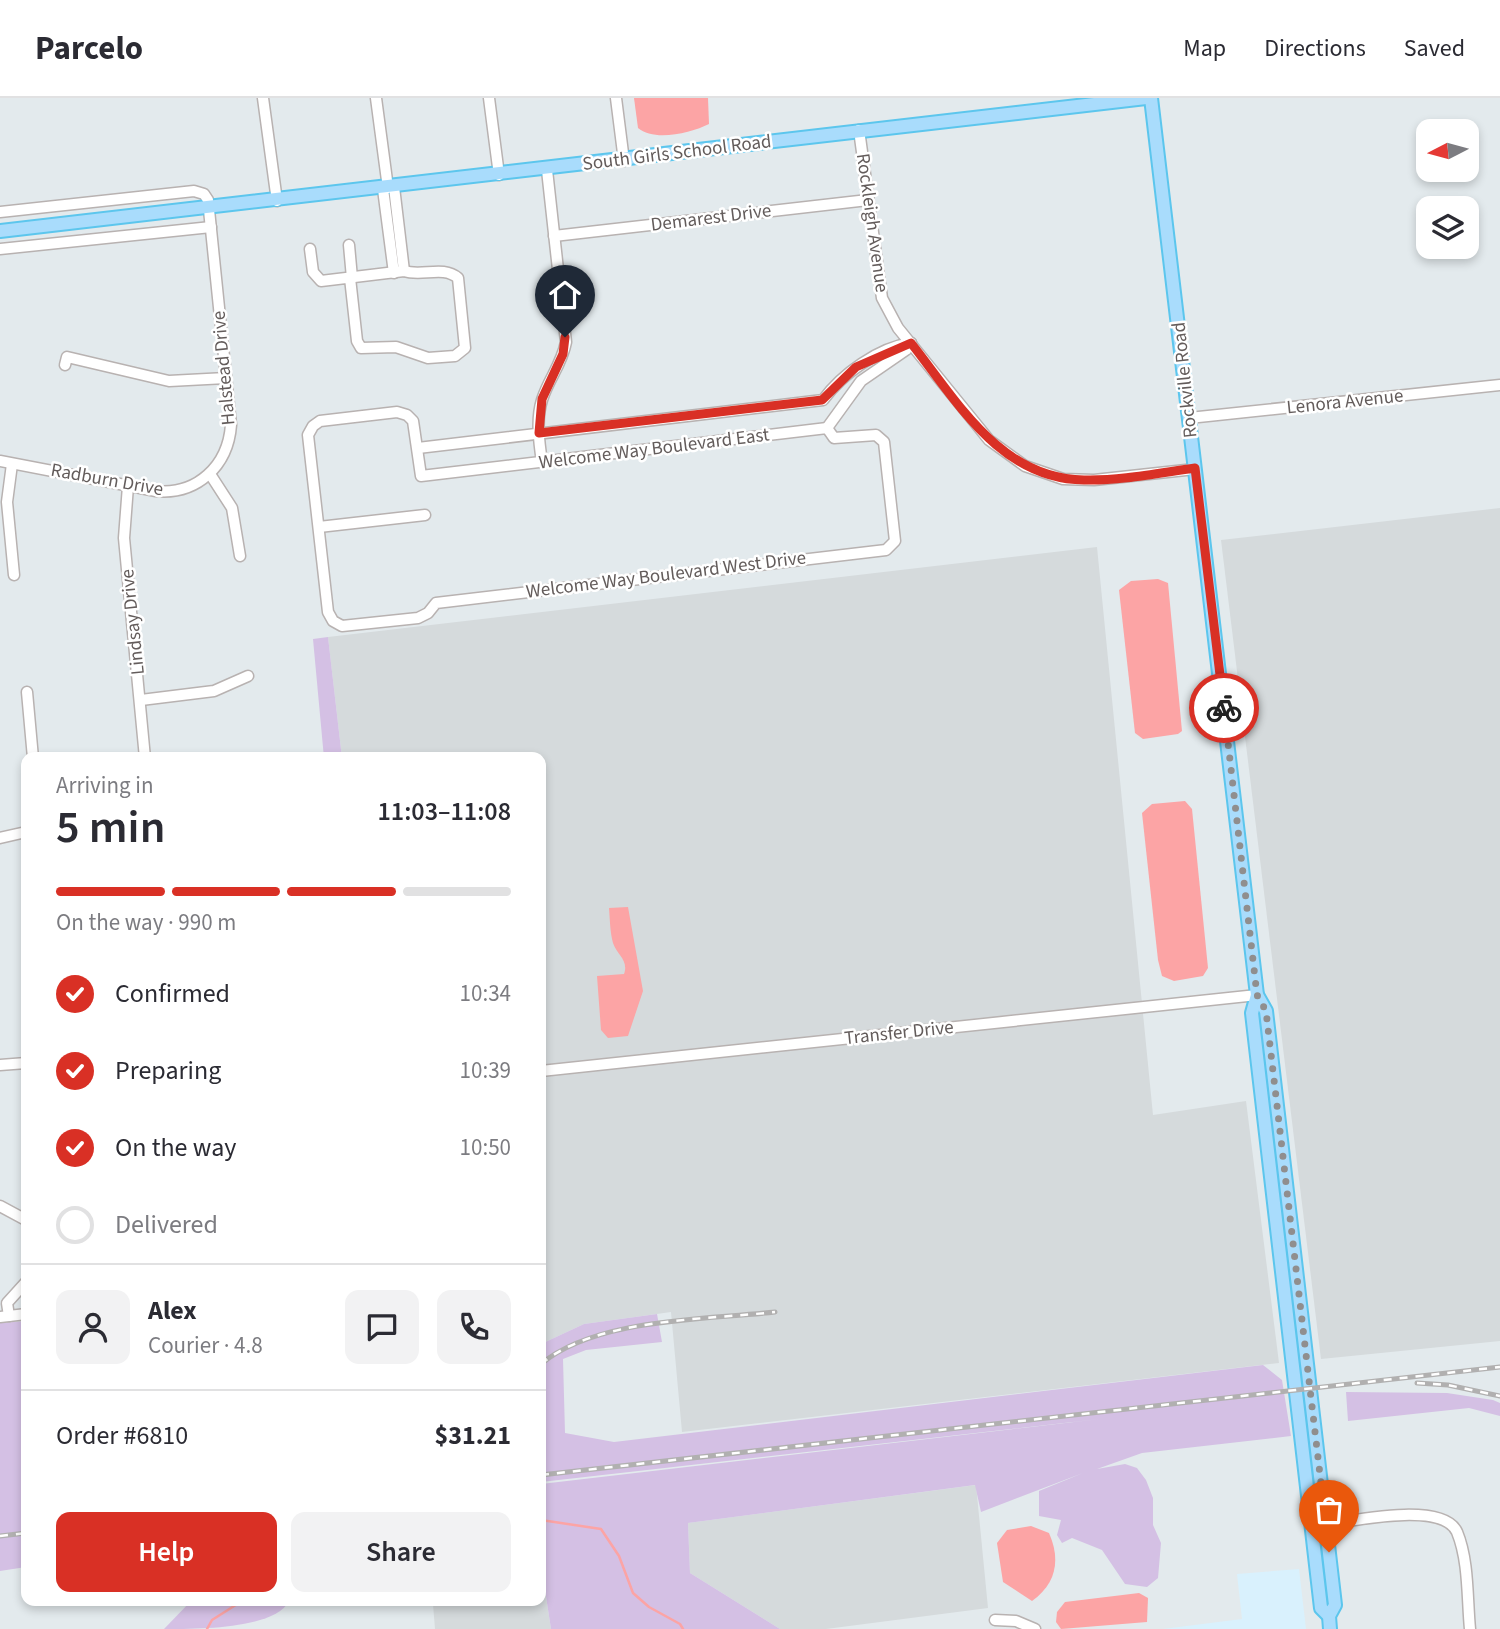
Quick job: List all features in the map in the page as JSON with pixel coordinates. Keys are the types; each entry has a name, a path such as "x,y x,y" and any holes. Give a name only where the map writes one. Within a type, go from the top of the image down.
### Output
{"main road":[{"name":"South Girls School Road","path":"0,231 547,170 859,130 1146,98"},
{"name":"Rockville Road","path":"1151,98 1257,995 1252,1013 1321,1608 1330,1622"},
{"name":"Rockville Road","path":"1257,995 1266,1011 1326,1525 1335,1605 1330,1622"}],"street":[{"path":"263,98 277,201"},
{"path":"376,98 399,272"},
{"path":"489,98 499,175"},
{"path":"616,98 624,161"},
{"name":"Rockleigh Avenue","path":"859,130 882,299 911,343 989,440 1010,457 1034,470 1063,479 1087,480 1195,468"},
{"path":"542,462 539,433 542,399 566,342 547,170"},
{"path":"0,212 194,191 204,194 209,209"},
{"name":"Demarest Drive","path":"554,236 868,200"},
{"name":"Halstead Drive","path":"209,209 230,435 223,458 210,474"},
{"path":"0,249 211,227"},
{"path":"310,249 316,279 351,278 399,272 414,275 446,271 458,278 464,348 455,356 428,358 396,347 361,348 357,341 351,278 349,246"},
{"path":"425,515 318,527 309,435 313,426 320,421 397,412 412,420 418,448 822,400 856,367 911,343"},
{"path":"827,428 861,381 906,350 911,343"},
{"path":"65,365 67,357 169,381 226,378"},
{"name":"Lenora Avenue","path":"1189,418 1500,385"},
{"name":"Welcome Way Boulevard East","path":"418,448 421,476 827,428 828,434 834,438 873,434 884,442 894,543"},
{"name":"Radburn Drive","path":"0,461 128,486 173,491 193,485 210,474"},
{"path":"12,464 7,502 14,575"},
{"path":"210,474 232,508 240,556"},
{"name":"Lindsay Drive","path":"128,486 124,538 145,752"},
{"name":"Welcome Way Boulevard West Drive","path":"318,527 328,612 335,623 347,627 415,618 428,613 436,603 886,550 894,543"},
{"path":"141,700 219,690 248,677"},
{"path":"27,692 32,752"},
{"path":"0,838 21,833"},
{"name":"Transfer Drive","path":"546,1070 1257,995"},
{"path":"0,1065 21,1063"},
{"path":"0,1206 21,1217"},
{"path":"4,1316 7,1303 21,1288"},
{"path":"1312,1527 1416,1514 1444,1519 1456,1530 1463,1559 1470,1629"},
{"path":"995,1620 1018,1622 1035,1629"}],"shaded area":[{"path":"634,98 708,98 709,124 673,135 653,135 638,128"},
{"path":"1500,508 1500,1341 1321,1359 1221,540"},
{"path":"1097,547 1153,1115 1246,1101 1279,1363 682,1432 671,1312 584,1324 546,1342 546,752 341,752 328,637"},
{"path":"1158,579 1168,583 1182,731 1178,734 1143,739 1135,733 1119,590 1131,581"},
{"path":"328,637 341,752 323,752 313,639"},
{"path":"1185,801 1192,809 1208,968 1203,976 1174,981 1162,976 1158,960 1142,813 1152,804"},
{"path":"628,907 643,991 628,1036 608,1038 601,1030 597,976 624,974 624,961 612,939 609,908"},
{"path":"657,1314 662,1342 586,1350 563,1359 565,1433 614,1442 1263,1365 1282,1380 1291,1436 1142,1453 1097,1469 1125,1464 1137,1468 1146,1480 1153,1498 1153,1525 1161,1543 1158,1578 1147,1587 1125,1584 1102,1550 1072,1538 1062,1543 1057,1535 1061,1520 1039,1516 1039,1491 1083,1473 981,1512 975,1485 688,1523 690,1573 780,1629 551,1629 546,1596 546,1483 1108,1418 546,1481 546,1342 584,1324"},
{"path":"21,1321 21,1568 0,1571 0,1323"},
{"path":"1346,1392 1447,1393 1493,1400 1500,1403 1500,1416 1469,1408 1348,1421"},
{"path":"976,1485 988,1608 826,1629 780,1629 690,1573 688,1523"},
{"path":"1031,1526 1049,1533 1055,1553 1051,1579 1032,1601 1003,1582 997,1543 1007,1530"},
{"path":"1299,1569 1306,1629 1163,1629 1242,1619 1237,1574"},
{"path":"1139,1593 1148,1598 1147,1622 1061,1629 1056,1622 1057,1612 1065,1602"},
{"path":"546,1596 551,1629 435,1629 433,1606 546,1606"},
{"path":"186,1606 285,1606 268,1617 234,1626 164,1629"}],"waterway":[{"path":"546,1521 601,1529 619,1556 633,1593 649,1607 680,1624 683,1629"},
{"path":"207,1629 212,1620 234,1606"}],"railway":[{"path":"546,1361 564,1349 621,1329 775,1312"},
{"path":"546,1474 1500,1367"},
{"path":"1417,1383 1448,1385 1500,1396"},
{"path":"0,1536 21,1534"}],"way so far":[{"path":"1224,708 1257,995 1266,1011 1329,1552"}],"route":[{"path":"565,337 563,354 542,399 539,433 822,400 856,367 901,345 911,343 989,440 1002,452 1034,470 1063,479 1087,480 1195,468 1224,708"}]}
